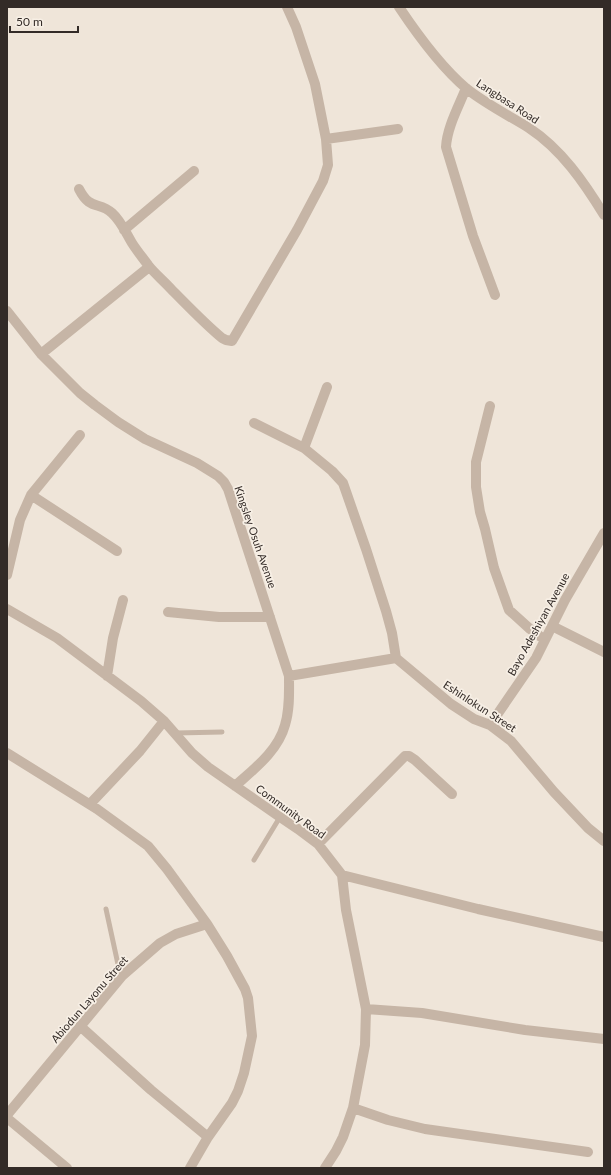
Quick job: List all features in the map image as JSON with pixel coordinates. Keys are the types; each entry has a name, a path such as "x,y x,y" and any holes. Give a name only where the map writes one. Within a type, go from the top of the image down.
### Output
{"street":[{"path":"79,189 82,196 92,205 112,212 119,220 149,267 211,329 226,340 232,341 297,230 323,181 328,165 326,139 315,84 296,27 286,7"},
{"name":"Langbasa Road","path":"399,7 438,59 466,88 480,99 530,129 554,147 585,184 604,215"},
{"path":"466,88 447,139 446,147 473,236 496,295"},
{"path":"326,139 398,129"},
{"path":"124,230 194,171"},
{"path":"41,354 149,267"},
{"name":"Kingsley Osuh Avenue","path":"7,311 41,354 80,393 118,422 145,438 203,467 218,476 224,482 232,499 289,676 288,709 285,727 274,747 262,761 235,786"},
{"path":"304,448 327,387"},
{"path":"490,406 476,462 476,487 480,512 486,528 494,568 509,610 530,629 546,640"},
{"path":"254,423 304,448 339,478 346,492 366,549 386,611 394,643 396,658 289,676"},
{"path":"7,575 11,540 30,495 80,435"},
{"path":"30,495 118,551"},
{"name":"Bayo Adeshiyan Avenue","path":"490,725 519,684 546,640 565,600 604,533"},
{"path":"107,676 113,638 123,600"},
{"name":"Community Road","path":"7,609 40,626 141,701 164,721 192,753 235,786 318,844 342,875"},
{"path":"168,612 219,617 270,618"},
{"path":"552,626 604,652"},
{"name":"Eshinlokun Street","path":"396,658 451,704 474,719 490,725 511,741 554,792 588,828 604,841"},
{"path":"90,804 140,751 164,721"},
{"path":"7,754 90,804 148,846 168,869 207,924 227,956 246,993 251,1016 252,1036 247,1062 238,1091 190,1168"},
{"path":"318,844 404,756 409,756 415,760 452,794"},
{"path":"325,1168 343,1137 353,1108 365,1045 366,1009 346,910 342,875 478,909 604,936"},
{"name":"Abiodun Layonu Street","path":"7,1117 122,976 160,943 176,934 207,924"},
{"path":"366,1009 422,1013 526,1030 604,1039"},
{"path":"80,1026 151,1090 208,1137"},
{"path":"353,1108 388,1120 425,1129 588,1152"},
{"path":"7,1117 67,1168"}],"lane":[{"path":"175,734 222,732"},
{"path":"254,860 280,817"},
{"path":"106,909 119,969 122,976"}]}
